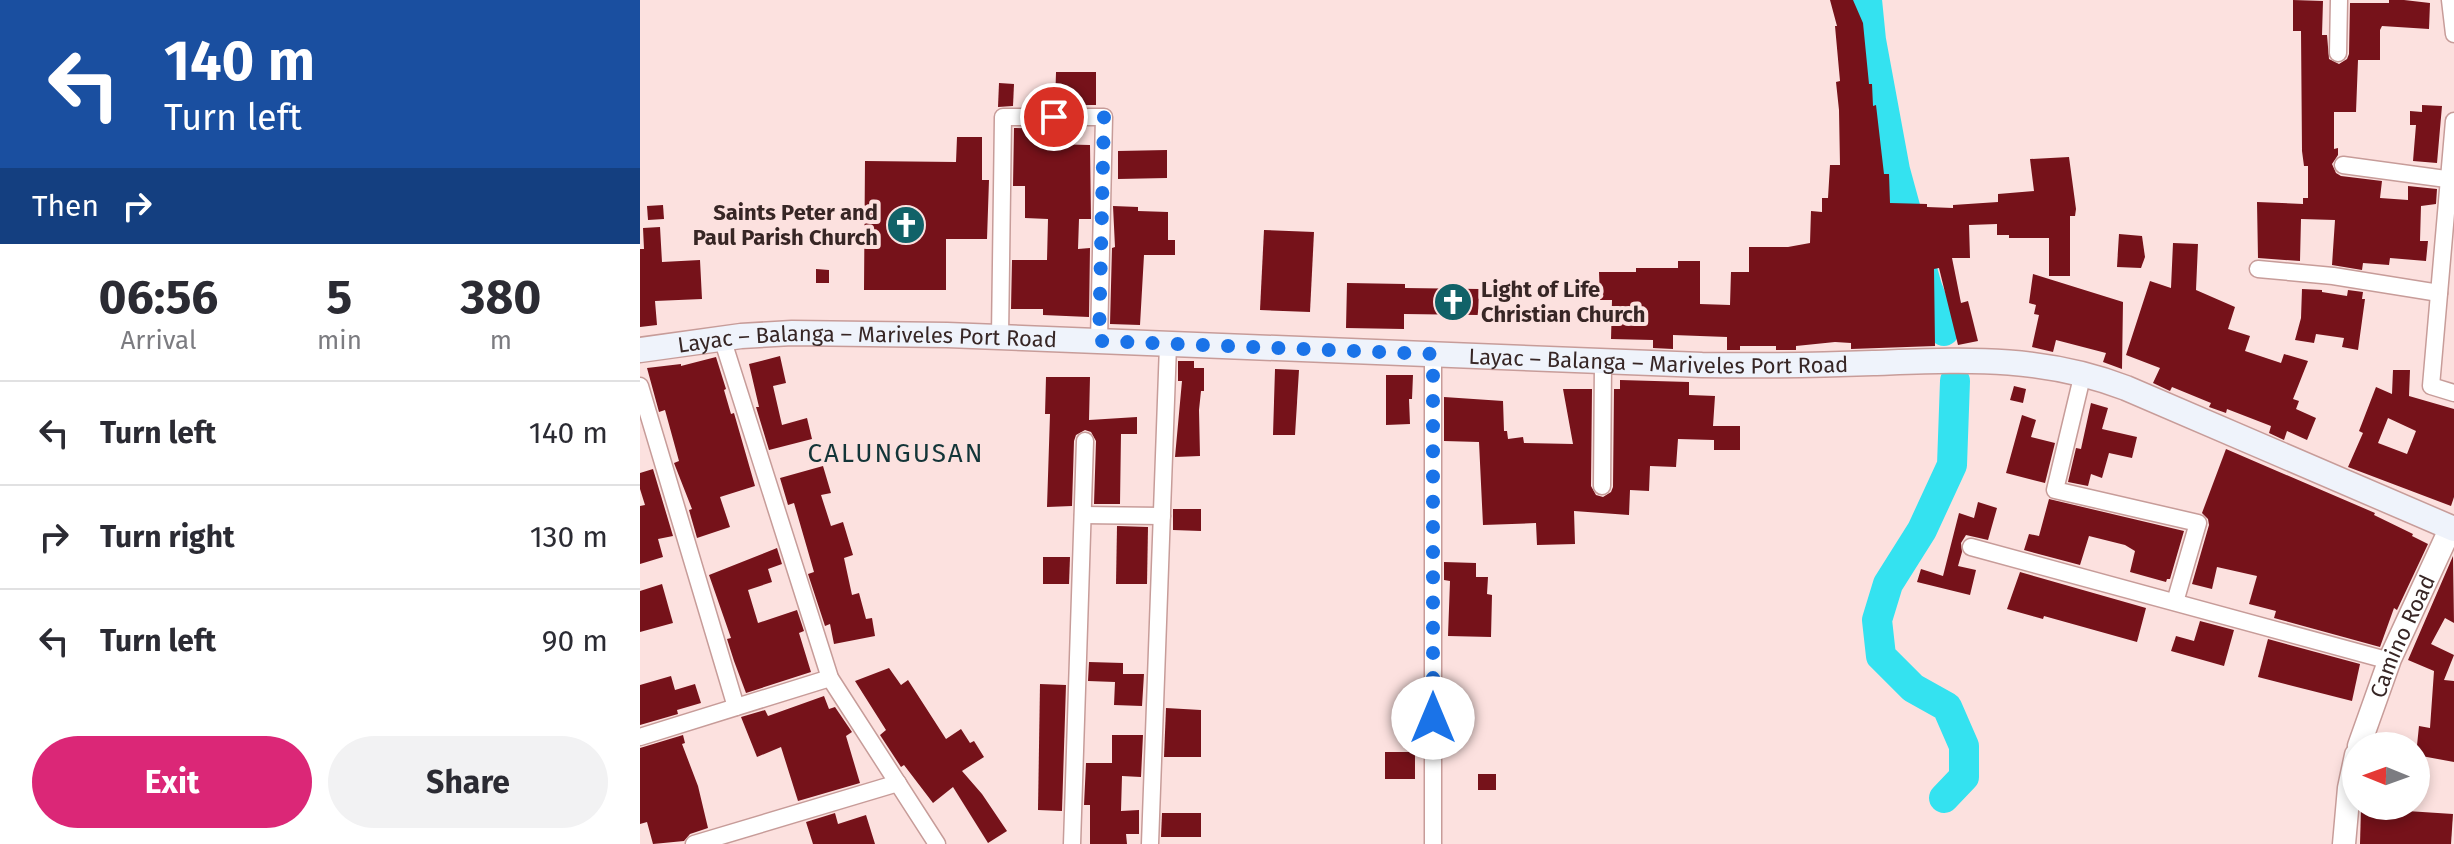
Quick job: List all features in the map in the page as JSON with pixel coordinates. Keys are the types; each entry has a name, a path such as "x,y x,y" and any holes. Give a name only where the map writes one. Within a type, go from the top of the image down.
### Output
{"main road":[{"name":"Layac – Balanga – Mariveles Port Road","path":"640,350 722,338 792,333 1000,337 1603,362 1781,366 1985,359 2083,373 2161,402 2453,525"}],"street":[{"path":"2338,53 2339,0"},
{"path":"2450,0 2454,34"},
{"path":"1000,337 1003,117 1104,117 1099,341"},
{"path":"2454,121 2431,386 2454,393"},
{"path":"2343,165 2451,179"},
{"path":"2258,269 2333,276 2439,293"},
{"path":"722,338 830,678 937,844"},
{"path":"1150,844 1168,345"},
{"path":"1433,354 1433,844"},
{"path":"1602,486 1603,362"},
{"path":"2083,373 2055,490 2198,523 2175,602"},
{"path":"640,386 736,707"},
{"path":"1072,844 1085,441"},
{"path":"1083,515 1162,516"},
{"name":"Camino Road","path":"2364,732 2390,661 2453,525"},
{"path":"1971,547 2390,661"},
{"path":"640,737 830,678"},
{"path":"694,844 898,783"},
{"path":"2344,844 2346,820"}],"building":[{"path":"1830,0 1853,0 1863,23 1869,84 1872,84 1873,106 1876,105 1884,174 1889,174 1890,203 1953,208 1953,205 1998,202 1998,194 2034,191 2030,159 2069,157 2076,209 2075,216 2070,216 2070,276 2049,276 2049,238 2009,238 2009,235 1997,235 1997,224 1969,225 1970,258 1952,258 1961,303 1968,301 1978,341 1958,345 1939,268 1934,269 1935,346 1851,349 1851,343 1835,342 1796,346 1796,350 1776,350 1776,346 1740,346 1740,350 1727,350 1727,337 1673,335 1673,349 1653,348 1653,340 1611,339 1612,300 1600,300 1599,272 1678,268 1678,261 1700,261 1700,304 1730,305 1731,272 1749,272 1749,247 1788,247 1810,243 1811,211 1822,212 1822,198 1828,198 1830,165 1840,165 1837,26"},
{"path":"2293,0 2323,1 2322,35 2327,35 2329,59 2339,64 2349,54 2350,3 2404,0 2430,3 2429,29 2382,26 2380,60 2358,60 2356,112 2334,112 2334,149 2338,148 2338,155 2332,164 2341,176 2382,181 2380,198 2408,200 2408,186 2437,189 2436,204 2421,206 2420,241 2428,241 2426,261 2390,258 2389,265 2363,263 2362,270 2332,265 2335,220 2301,219 2300,261 2258,258 2257,202 2303,204 2303,198 2308,198 2308,166 2304,166 2302,151 2301,31 2293,31"},
{"path":"1056,72 1096,72 1096,105 1055,105"},
{"path":"999,83 1014,84 1013,106 998,107"},
{"path":"2422,105 2442,106 2437,163 2413,161 2416,125 2410,125 2410,111 2422,112"},
{"path":"1014,128 1047,129 1047,144 1090,145 1091,219 1079,219 1078,249 1090,248 1089,317 1043,315 1043,309 1011,309 1012,260 1047,260 1048,219 1025,218 1025,186 1013,186"},
{"name":"Saints Peter and Paul Parish Church","path":"957,137 982,137 982,180 989,180 987,239 946,239 946,290 864,290 865,161 956,162"},
{"path":"1167,150 1167,178 1118,179 1118,151"},
{"path":"663,205 664,219 648,220 647,206"},
{"path":"1113,206 1168,212 1168,240 1175,240 1175,255 1144,255 1140,325 1110,324 1112,248 1115,247"},
{"path":"660,227 662,262 700,260 702,299 655,301 657,325 640,327 643,228"},
{"path":"1264,230 1314,232 1310,312 1260,310"},
{"path":"2119,234 2142,236 2145,257 2141,268 2117,267"},
{"path":"2173,243 2198,244 2196,290 2235,307 2228,329 2250,336 2245,351 2281,363 2284,354 2308,361 2293,399 2299,401 2296,409 2316,418 2307,440 2287,431 2284,440 2269,433 2271,426 2227,409 2226,413 2209,407 2211,403 2172,387 2170,391 2153,383 2160,368 2126,355 2150,281 2171,288"},
{"path":"816,269 829,270 829,283 816,283"},
{"path":"2033,274 2123,302 2122,369 2103,362 2106,353 2056,340 2053,352 2032,347 2039,315 2034,314 2036,305 2029,303"},
{"path":"1347,283 1479,289 1478,315 1404,314 1404,329 1346,328"},
{"path":"2302,289 2347,296 2348,290 2363,292 2362,299 2365,299 2358,350 2342,347 2344,338 2316,334 2314,343 2295,340 2301,318"},
{"path":"780,356 786,383 773,386 782,425 807,418 812,439 769,450 756,407 759,407 749,364"},
{"path":"716,357 755,486 720,497 730,527 697,538 689,510 692,509 674,463 679,461 665,410 659,412 647,368 681,366"},
{"path":"1178,361 1194,361 1194,368 1204,368 1204,391 1201,391 1199,410 1200,456 1175,457 1182,381 1178,381"},
{"path":"1275,369 1299,370 1295,435 1273,435"},
{"path":"2393,370 2410,370 2409,396 2454,409 2454,497 2451,506 2348,467 2363,433 2359,431 2376,387 2392,394","holes":["2388,418 2416,431 2407,454 2378,443"]},
{"path":"1386,375 1413,375 1412,399 1409,399 1410,424 1386,425"},
{"path":"1046,377 1090,377 1089,420 1137,417 1137,434 1121,434 1120,504 1094,504 1096,441 1091,432 1085,430 1076,435 1074,441 1072,506 1047,507 1050,414 1045,414"},
{"path":"1620,380 1689,382 1689,395 1715,396 1713,426 1740,426 1740,450 1714,450 1714,440 1678,439 1676,467 1650,466 1649,491 1630,490 1629,515 1574,511 1575,544 1537,545 1536,523 1483,525 1479,442 1444,441 1444,397 1503,401 1504,431 1507,431 1508,439 1523,437 1524,443 1573,444 1563,389 1592,389 1591,486 1596,495 1603,497 1613,487 1614,389 1620,389"},
{"path":"2014,386 2026,389 2023,403 2010,400"},
{"path":"2091,403 2108,408 2102,429 2137,437 2132,458 2109,453 2102,478 2091,474 2088,486 2068,482 2076,448 2081,449"},
{"path":"2022,415 2036,420 2031,437 2055,443 2045,483 2006,473"},
{"path":"2226,449 2375,513 2428,544 2397,610 2394,608 2380,647 2274,618 2276,611 2249,604 2257,576 2217,567 2212,589 2192,584 2209,525 2202,513"},
{"path":"823,466 831,493 821,495 831,526 843,522 853,555 844,558 852,595 859,593 866,619 872,618 875,636 834,644 830,624 825,626 808,574 814,572 794,503 788,505 780,478"},
{"path":"653,469 673,536 658,539 663,557 640,564 640,506 645,505 640,489 640,473"},
{"path":"2049,499 2184,531 2170,579 2166,582 2130,572 2135,551 2125,545 2089,536 2080,565 2024,550 2029,534 2039,536"},
{"path":"1978,502 1997,508 1988,540 1966,535 1961,543 1958,566 1976,570 1970,595 1917,582 1921,569 1943,576 1959,513 1974,518"},
{"path":"1173,509 1201,509 1201,531 1173,530"},
{"path":"1117,526 1148,527 1147,584 1116,584"},
{"path":"777,548 782,564 768,569 772,582 748,590 758,623 797,610 804,631 799,633 811,672 746,693 709,575"},
{"path":"2453,556 2454,623 2445,618 2431,644 2454,655 2444,680 2454,681 2454,762 2430,758 2430,732 2418,732 2419,726 2430,728 2434,671 2408,660"},
{"path":"1043,557 1070,557 1069,584 1043,584"},
{"path":"1444,562 1476,563 1476,577 1488,577 1487,594 1492,595 1491,637 1448,636 1450,581 1444,580"},
{"path":"2020,572 2146,608 2137,642 2007,609"},
{"path":"662,584 673,623 640,632 640,591"},
{"path":"2200,621 2234,630 2224,666 2171,651 2176,636 2194,641"},
{"path":"2268,639 2360,664 2352,701 2258,677"},
{"path":"1089,662 1123,663 1123,674 1144,674 1142,706 1114,705 1115,682 1088,681"},
{"path":"889,668 901,685 908,680 946,739 961,729 970,743 974,741 984,757 962,771 1007,831 988,843 953,787 933,803 904,765 901,767 880,735 886,730 855,681"},
{"path":"671,676 675,690 695,684 701,703 677,710 678,714 640,725 640,685"},
{"path":"1040,684 1066,685 1062,811 1038,810"},
{"path":"824,696 829,709 835,707 852,732 846,736 860,783 798,801 781,747 757,757 741,717 765,710 768,716"},
{"path":"1166,708 1201,710 1201,757 1164,757"},
{"path":"683,735 685,743 682,744 698,786 708,828 690,834 684,841 653,844 647,822 640,824 640,748"},
{"path":"1112,735 1143,735 1141,777 1122,776 1121,811 1139,810 1139,834 1126,834 1127,844 1090,844 1090,805 1084,805 1086,763 1112,763"},
{"path":"1385,752 1415,752 1415,779 1385,779"},
{"path":"1478,774 1496,774 1496,790 1478,790"},
{"path":"2430,812 2453,814 2451,844 2360,844 2361,820 2430,820"},
{"path":"835,813 838,824 866,815 875,844 813,844 806,822"},
{"path":"1162,813 1201,813 1201,837 1161,837"}],"waterway":[{"path":"1867,0 1871,40 1895,170 1927,287 1944,331"},
{"path":"1944,798 1964,777 1964,746 1947,707 1913,688 1881,656 1877,620 1888,584 1922,530 1952,465 1955,381"}],"place":[{"name":"Saints Peter and Paul Parish Church","path":"906,225"},
{"name":"Light of Life Christian Church","path":"1453,302"}],"district":[{"name":"CALUNGUSAN","path":"896,453"}],"route":[{"path":"1054,117 1104,117 1099,341 1433,354 1433,718"}]}
